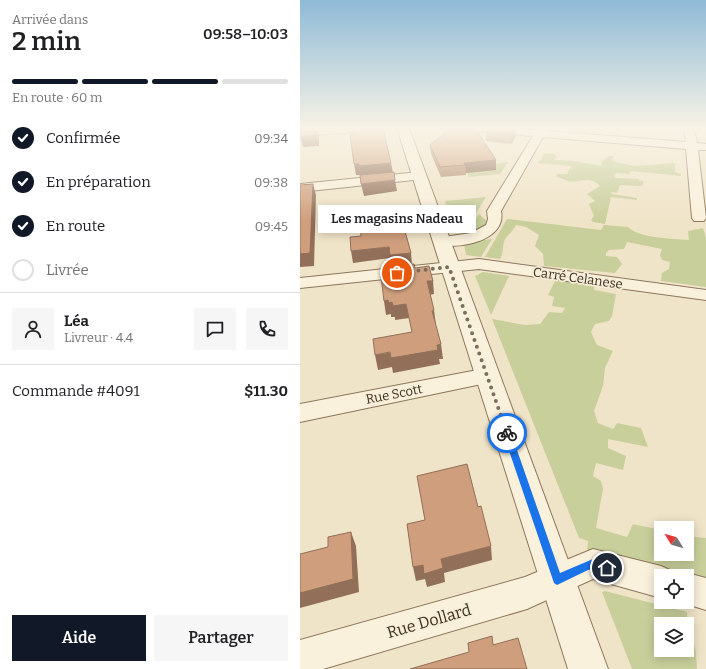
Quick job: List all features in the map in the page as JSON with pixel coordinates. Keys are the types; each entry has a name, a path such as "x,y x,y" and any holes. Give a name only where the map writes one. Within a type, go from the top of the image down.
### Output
{"street":[{"path":"413,159 588,669"},
{"path":"300,283 446,254 488,232 496,219 494,211 524,159"},
{"path":"693,159 699,218"},
{"path":"300,188 419,176"},
{"name":"Carré Celanese","path":"446,254 485,265 706,295"},
{"name":"Rue Scott","path":"300,413 488,376"},
{"path":"557,580 584,566 593,564 654,580"},
{"name":"Rue Dollard","path":"300,658 527,593 557,580"},
{"path":"694,591 706,594"}],"green space":[{"path":"604,159 613,159 612,161 634,166 675,163 675,172 681,174 681,176 631,171 629,174 616,173 614,176 616,178 639,179 640,181 644,181 642,186 620,185 617,193 611,192 612,194 637,198 637,200 611,197 605,224 593,222 591,220 594,216 589,204 595,201 587,194 600,186 596,182 584,180 572,182 556,177 557,174 567,174 571,166 537,163 541,160 574,161 601,166 602,161"},
{"path":"508,162 500,174 469,177 466,171 495,170 489,165"},
{"path":"486,197 465,231 457,232 445,201"},
{"path":"479,214 488,222 481,231 466,233"},
{"path":"507,219 601,230 604,225 628,227 633,231 648,236 689,240 688,231 703,228 706,238 706,287 661,281 662,273 669,269 670,262 662,260 660,255 662,249 627,242 624,249 609,250 606,253 606,256 617,257 622,264 615,273 544,266 543,254 535,246 539,235 526,227 516,225 505,239 500,259 485,257"},
{"path":"492,239 481,257 466,255 464,244 470,241"},
{"path":"483,272 509,276 491,315 475,276"},
{"path":"556,279 595,284 594,290 616,294 612,316 609,321 595,324 591,332 597,345 613,351 605,368 603,386 594,411 598,423 613,429 617,423 641,428 648,447 608,439 608,448 626,456 623,470 596,463 593,476 601,481 603,489 596,528 627,537 633,524 654,528 654,561 694,561 694,537 706,538 706,579 694,576 694,569 664,569 587,551 588,541 579,538 492,319 525,325 540,324 549,312 562,313 565,308 552,306 554,297 548,295"},
{"path":"605,591 654,604 654,609 675,609 687,612 687,617 654,617 654,657 694,657 694,644 697,669 632,669 602,592"}],"building":[{"path":"353,159 390,159 391,163 359,166 359,164 354,164"},
{"path":"436,159 496,160 464,163 465,165 440,167"},
{"path":"394,172 395,180 361,184 360,175"},
{"path":"313,184 310,253 300,254 300,185"},
{"path":"402,220 411,253 390,255 389,247 351,251 350,237 361,236 360,224"},
{"path":"414,264 415,268 429,266 433,281 427,281 434,310 432,311 441,344 437,345 438,350 391,358 390,352 375,355 373,339 412,332 406,304 393,306 392,302 389,303 388,300 384,301 381,276 392,275 391,266"},
{"path":"467,464 478,507 481,506 491,546 441,559 443,568 424,574 423,565 413,567 407,524 425,520 417,476"},
{"path":"351,532 353,579 300,593 300,554 328,547 328,537"},
{"path":"492,636 493,645 518,638 527,669 410,669 469,652 468,643"}],"way so far":[{"path":"397,273 449,267 507,433"}],"place":[{"name":"Les magasins Nadeau","path":"397,273"}],"route":[{"path":"507,433 557,580 583,567 593,564 607,568"}]}
